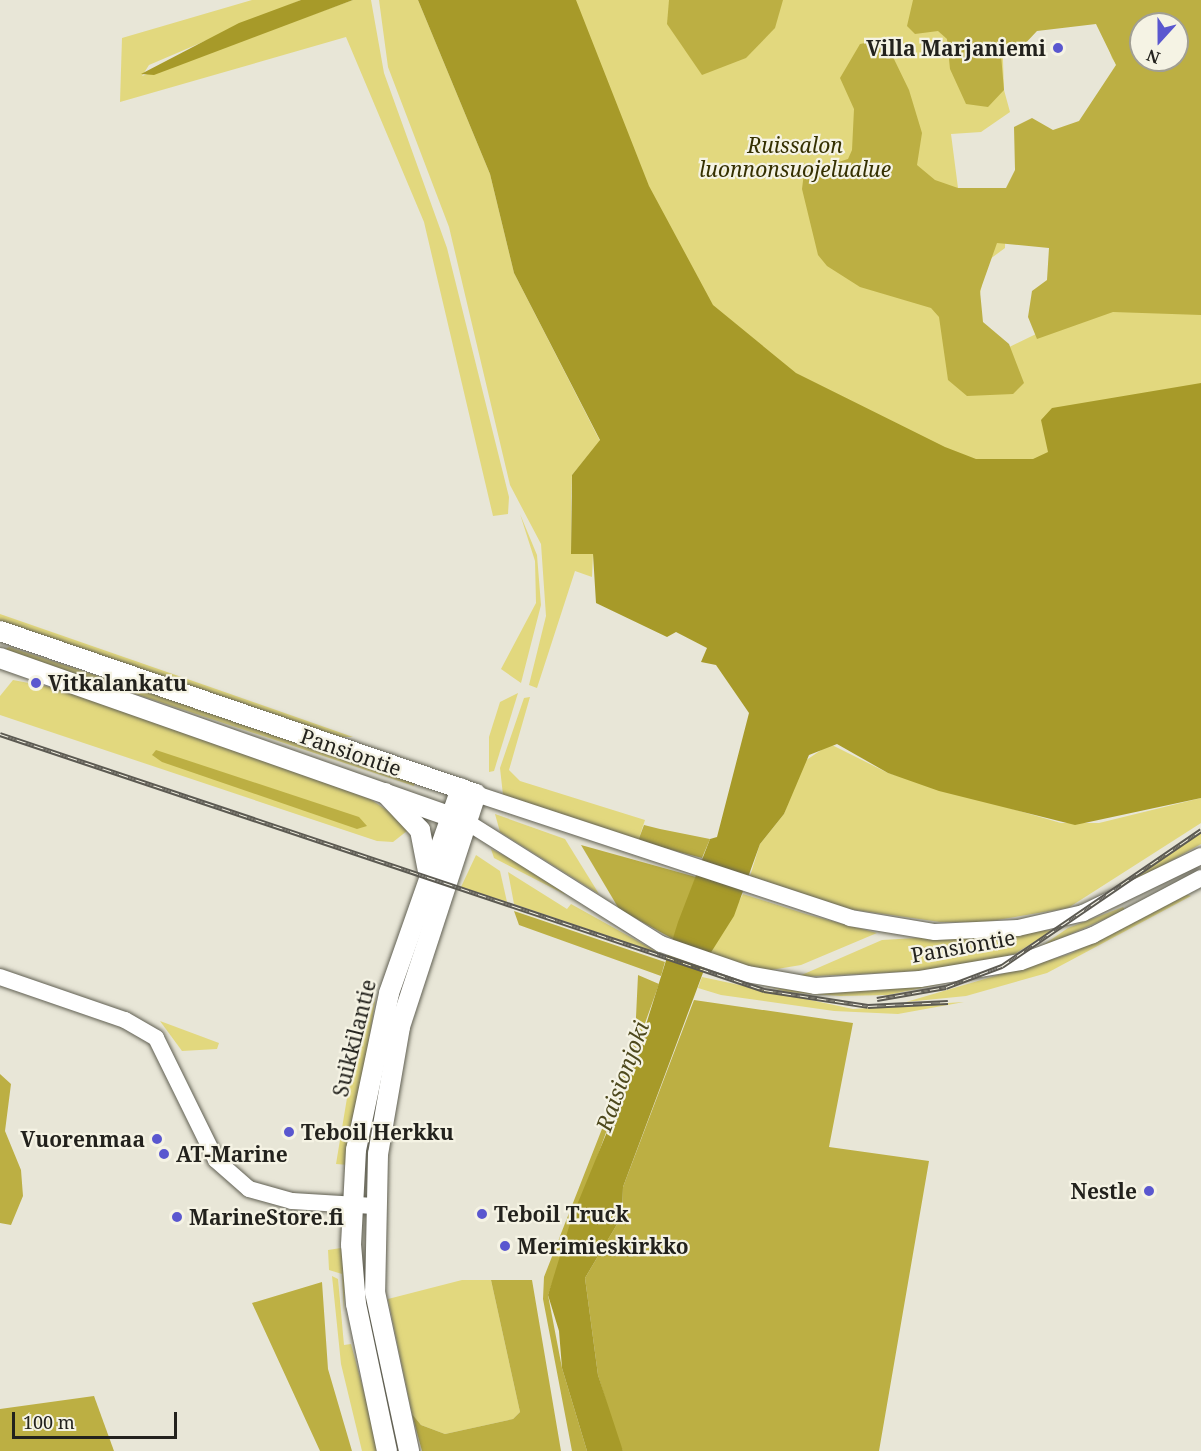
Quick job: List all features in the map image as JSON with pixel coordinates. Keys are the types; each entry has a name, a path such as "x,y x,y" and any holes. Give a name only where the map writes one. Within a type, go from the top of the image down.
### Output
{"main road":[{"name":"Pansiontie","path":"0,631 469,791"},
{"name":"Pansiontie","path":"0,658 378,787 459,819"},
{"path":"378,787 420,830 428,876"},
{"name":"Suikkilantie","path":"409,1451 375,1292 374,1206 391,1066 459,819 469,791"},
{"name":"Suikkilantie","path":"387,1451 356,1304 352,1205 368,1074 428,876 459,819"}],"street":[{"name":"Pansiontie","path":"469,791 760,889 899,928 981,931 1093,910 1201,856"},
{"name":"Pansiontie","path":"459,819 661,944 717,963 815,986 987,969 1058,950 1201,878"},
{"path":"0,977 125,1020 156,1038 210,1150 243,1185 292,1201 374,1206"}],"green space":[{"path":"252,0 301,0 149,65 142,76 353,0 371,0 384,73 447,248 509,497 508,514 493,516 424,222 346,37 120,102 122,38"},
{"path":"379,0 418,0 490,174 514,273 600,441 572,475 571,554 593,554 592,577 575,571 537,688 529,685 546,616 541,544 510,485 449,227 388,67"},
{"name":"Ruissalon luonnonsuojelualue","path":"561,0 1001,0 1004,90 1010,112 981,132 951,134 958,188 1006,188 1005,248 986,262 974,327 1003,350 1067,319 1152,116 1112,58 1103,32 1077,0 1201,0 1201,469 1048,509 707,351"},
{"path":"520,514 537,555 541,605 521,683 501,669 536,603 535,561"},
{"path":"0,614 353,737 330,737 0,624"},
{"path":"9,647 415,780 414,786 3,650"},
{"path":"13,680 76,692 370,799 412,827 393,842 377,841 0,715 0,696"},
{"path":"518,693 494,771 489,772 489,737 500,702"},
{"path":"530,697 509,770 520,781 645,820 638,841 503,795 500,768 524,698"},
{"path":"830,744 888,773 1061,823 1099,823 1201,798 1201,823 1068,908 985,922 940,922 849,909 750,876 760,844 784,814 802,763"},
{"path":"495,814 565,839 599,894 500,832"},
{"path":"1201,833 1201,844 1117,891 1152,864"},
{"path":"491,849 545,875 566,895 494,858"},
{"path":"476,855 500,871 507,902 461,887"},
{"path":"508,872 567,909 571,904 661,954 514,904"},
{"path":"743,894 877,933 801,965 765,971 747,967 710,954"},
{"path":"1185,894 1191,896 1047,973 966,996 906,1002 1070,954"},
{"path":"1123,907 1125,910 1039,948 1068,928"},
{"path":"1053,930 1015,954 994,959 919,971 797,977 882,940"},
{"path":"705,969 774,988 823,993 964,979 888,995 840,996 787,992"},
{"path":"702,977 853,1009 964,1002 898,1014 834,1011 721,995 698,988"},
{"path":"376,996 349,1165 336,1164 350,1080"},
{"path":"160,1021 219,1043 217,1049 182,1051"},
{"path":"341,1248 345,1254 344,1313 342,1274 329,1270 328,1250"},
{"path":"332,1276 338,1279 344,1345 351,1344 380,1451 362,1451 341,1364"},
{"path":"462,1280 491,1280 520,1412 513,1419 445,1434 421,1425 412,1414 388,1299"}],"shaded area":[{"path":"301,0 353,0 154,75 141,74 239,23"},
{"path":"418,0 576,0 649,186 713,305 796,373 945,447 976,459 1033,459 1048,452 1041,420 1052,408 1201,383 1201,798 1075,825 939,791 888,773 837,744 809,755 784,814 760,844 734,916 710,954 623,1187 622,1216 585,1278 598,1375 623,1451 587,1451 562,1368 559,1331 548,1295 572,1217 630,1076 678,922 710,839 717,837 749,713 716,665 701,662 707,648 676,632 667,637 596,603 593,554 571,554 572,475 600,440 514,273 490,174"},
{"path":"669,0 783,0 775,28 746,58 702,75 667,24"},
{"path":"913,0 1201,0 1201,315 1113,312 1037,339 1028,317 1032,291 1047,280 1049,248 997,243 980,291 983,322 1009,344 1024,383 1013,394 967,396 948,380 939,317 931,308 860,287 827,266 818,255 802,189 804,173 848,159 852,150 854,109 840,78 860,44 875,41 893,57 909,90 922,133 917,165 935,180 958,188 1006,188 1015,170 1014,127 1032,118 1053,130 1079,121 1116,65 1096,24 1037,31 1021,48 1000,43 1004,90 988,107 966,104 950,69 947,39 938,31 915,34 907,26"},
{"path":"156,750 359,817 367,826 357,829 162,762 152,755"},
{"path":"644,825 710,839 702,858 638,841"},
{"path":"581,845 696,877 673,939 619,909"},
{"path":"514,911 665,962 661,976 519,925"},
{"path":"638,975 659,984 548,1295 562,1368 587,1451 572,1451 543,1299 544,1277 627,1065 635,1038"},
{"path":"694,1000 853,1023 829,1147 929,1161 879,1451 623,1451 618,1441 598,1375 585,1278 622,1216 623,1187"},
{"path":"0,1074 11,1084 5,1131 21,1170 23,1196 11,1225 0,1223"},
{"path":"491,1280 532,1280 561,1451 422,1451 412,1414 421,1425 445,1434 513,1419 520,1412"},
{"path":"322,1282 328,1369 352,1451 320,1451 252,1303"},
{"path":"94,1396 114,1451 0,1451 0,1409"}],"railway":[{"path":"0,734 764,990 868,1006 948,1002"},
{"path":"877,999 946,987 1002,966 1201,830"}],"place":[{"name":"Villa Marjaniemi","path":"1058,48"},
{"name":"Vitkalankatu","path":"36,683"},
{"name":"Teboil Herkku","path":"289,1132"},
{"name":"Vuorenmaa","path":"157,1139"},
{"name":"AT-Marine","path":"164,1154"},
{"name":"Nestle","path":"1149,1191"},
{"name":"Teboil Truck","path":"482,1214"},
{"name":"MarineStore.fi","path":"177,1217"},
{"name":"Merimieskirkko","path":"505,1246"}],"water label":[{"name":"Raisionjoki","path":"622,1076"}]}
